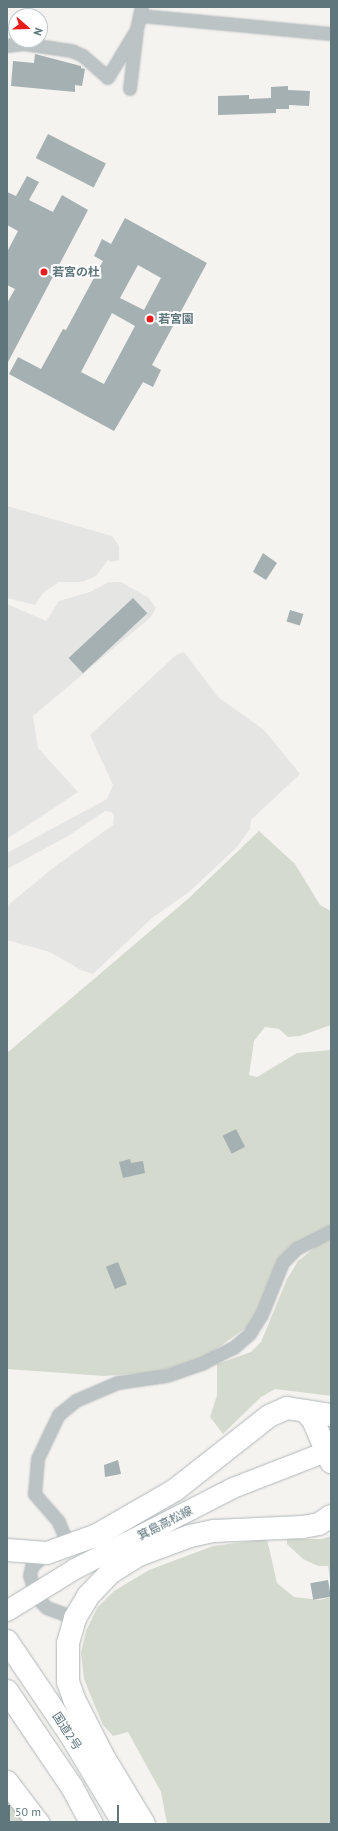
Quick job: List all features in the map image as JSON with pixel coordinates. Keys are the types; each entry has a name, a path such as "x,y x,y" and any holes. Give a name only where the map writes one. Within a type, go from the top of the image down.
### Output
{"highway":[{"path":"7,1550 47,1553 97,1535 175,1490 269,1416 287,1408 331,1415"},
{"path":"305,1411 313,1420 330,1455"},
{"path":"144,1824 103,1756 74,1699 68,1682 68,1643 76,1618 88,1596 110,1573 139,1555 190,1536 214,1530 303,1527 319,1524 331,1516"},
{"name":"国道2号","path":"7,1641 70,1734 124,1824"},
{"path":"7,1691 72,1787 92,1824"},
{"path":"7,1782 39,1824"}],"main road":[{"name":"箕島高松線","path":"14,1606 74,1568 233,1488 330,1455"}],"street":[{"path":"130,89 137,30 142,11 331,34"},
{"path":"7,46 24,44 72,51 84,56 108,78 137,30"},
{"path":"69,1546 59,1522 34,1494 38,1459 59,1415 76,1401 118,1383 167,1376 204,1363 234,1348 250,1334 262,1315 283,1263 297,1249 331,1232"},
{"path":"33,1585 30,1576 32,1567 47,1553"},
{"path":"42,1603 47,1608 76,1618"}],"shaded area":[{"path":"7,506 112,536 119,546 119,560 111,562 108,560 96,576 82,582 59,582 44,592 35,605 7,598"},
{"path":"109,582 121,582 149,598 156,608 151,617 33,716 38,748 78,792 7,839 7,604 46,621 59,601 90,592"},
{"path":"184,652 218,697 264,730 300,774 251,820 250,829 236,848 189,892 152,918 93,974 81,970 50,952 7,940 7,906 53,868 113,825 114,816 112,812 105,811 68,836 7,869 7,853 107,799 113,785 90,735 176,655"},
{"path":"259,831 295,864 320,905 331,911 331,1025 300,1036 288,1037 279,1029 265,1027 254,1041 249,1075 257,1077 297,1053 331,1050 331,1225 292,1245 278,1261 255,1315 247,1327 205,1357 156,1372 104,1376 7,1369 7,1053 189,898"},
{"path":"331,1239 331,1396 275,1389 261,1397 223,1434 210,1417 217,1395 217,1364 251,1352 261,1342 287,1279 298,1261 319,1244"},
{"path":"331,1536 331,1585 328,1566 318,1566 303,1559 287,1544 287,1539 322,1539"},
{"path":"267,1539 277,1583 294,1597 320,1600 331,1597 331,1824 167,1824 161,1792 128,1732 113,1736 103,1725 92,1699 84,1679 81,1653 86,1631 97,1608 114,1591 149,1570 213,1546"},
{"path":"7,1795 29,1824 7,1824"}],"building":[{"path":"35,54 81,66 81,68 85,69 82,86 75,85 75,92 11,86 13,61 34,63"},
{"path":"288,86 288,90 310,91 309,106 289,105 289,109 276,109 276,113 218,115 218,96 249,95 249,99 271,98 271,87"},
{"path":"48,134 106,164 94,188 36,158"},
{"name":"若宮の杜","path":"27,176 39,182 29,200 53,212 62,195 88,210 7,364 7,303 15,289 7,285 7,252 18,231 7,225 7,192 16,196"},
{"name":"若宮園","path":"125,218 207,263 152,365 161,370 153,387 143,382 114,431 9,374 18,357 41,369 63,329 66,330 103,261 94,256 102,239 111,244","holes":["138,265 161,278 144,310 120,298","112,313 135,326 104,384 81,372"]},
{"path":"263,553 277,563 266,580 253,572"},
{"path":"133,598 147,613 83,673 69,658"},
{"path":"290,610 303,614 300,626 286,621"},
{"path":"236,1129 245,1147 232,1154 223,1136"},
{"path":"130,1159 131,1163 143,1161 145,1173 123,1178 119,1162"},
{"path":"118,1262 127,1284 115,1289 106,1267"},
{"path":"118,1460 121,1474 105,1477 104,1465"},
{"path":"328,1580 331,1597 313,1600 310,1583"}],"place":[{"name":"若宮の杜","path":"44,272"},
{"name":"若宮園","path":"150,319"}]}
